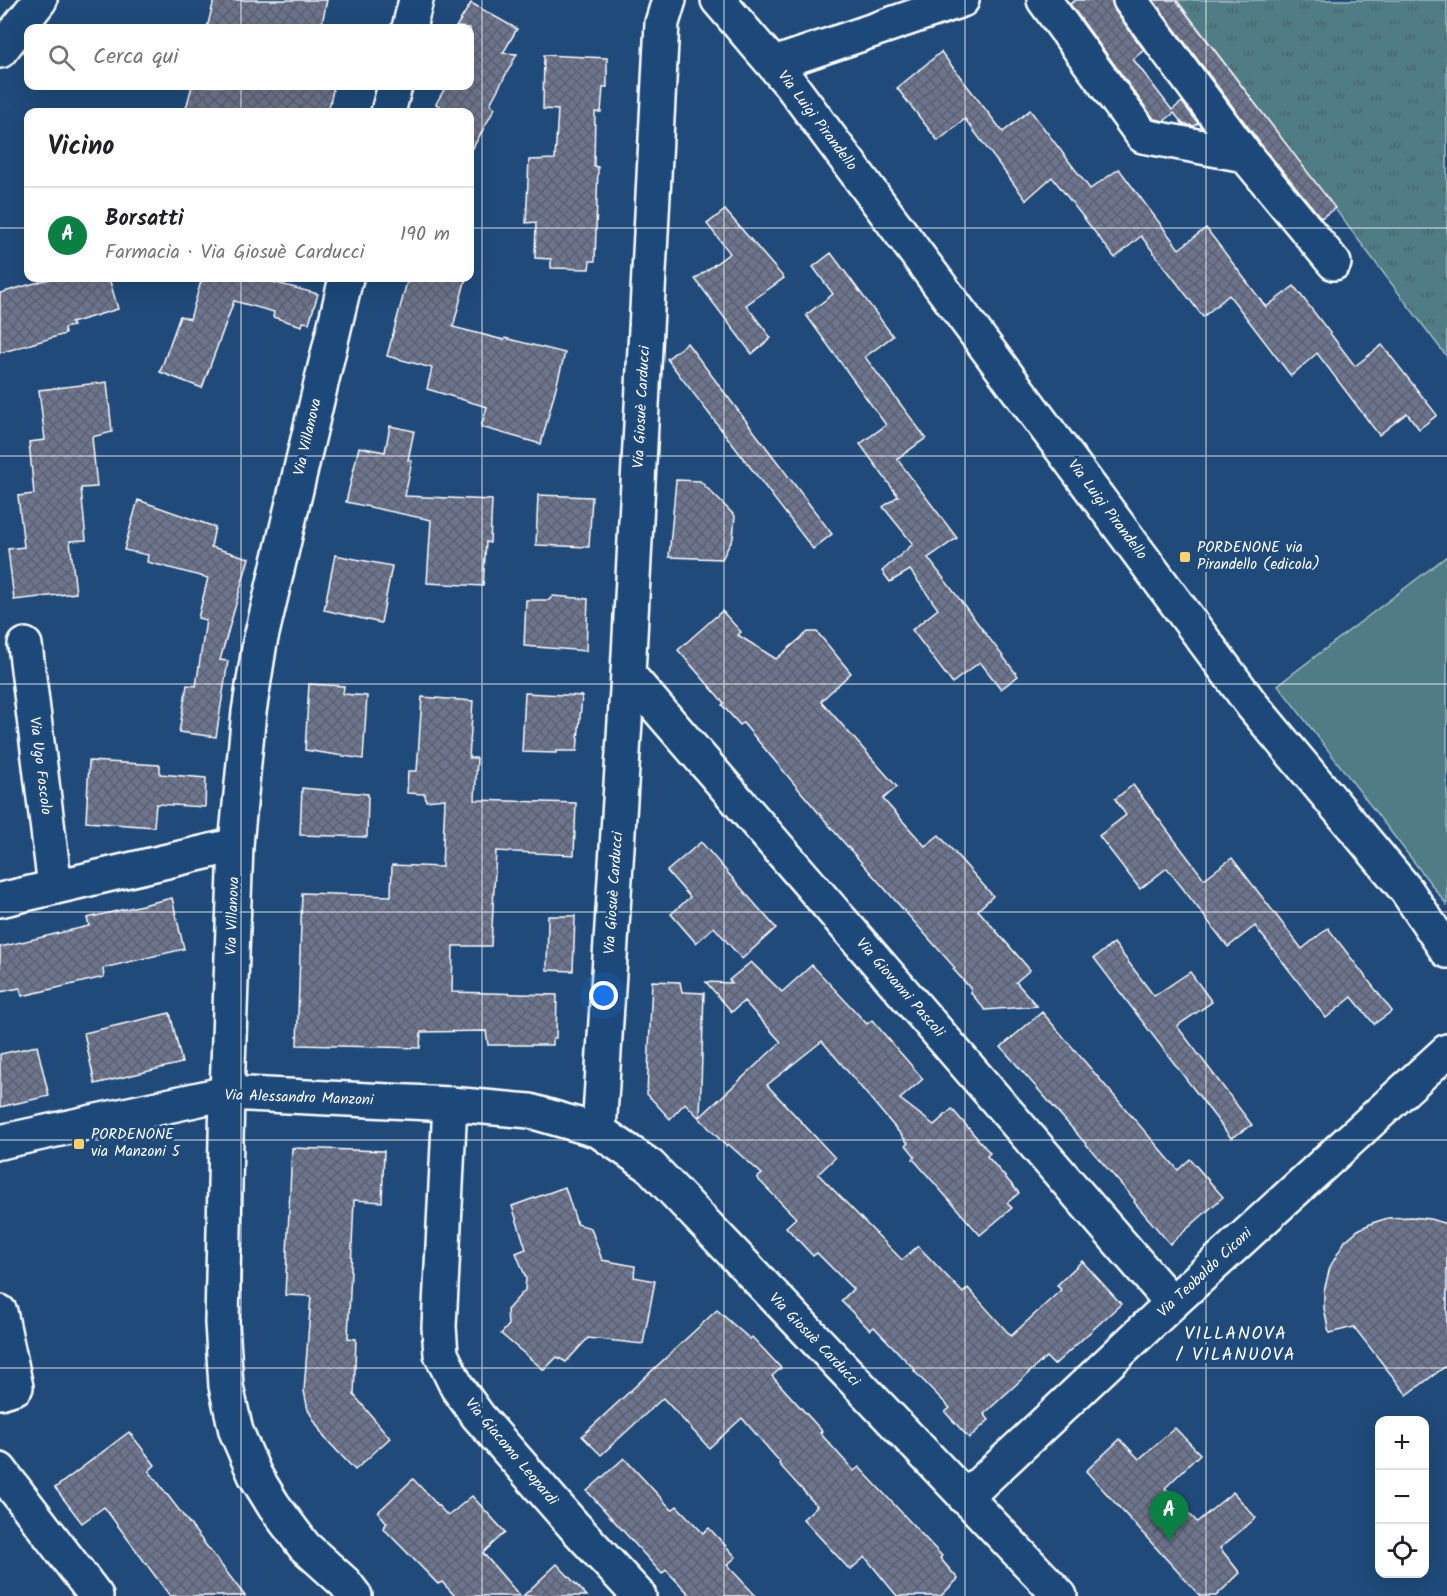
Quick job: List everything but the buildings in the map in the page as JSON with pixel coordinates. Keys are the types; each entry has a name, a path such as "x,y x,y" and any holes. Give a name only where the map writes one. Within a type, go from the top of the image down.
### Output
{"street":[{"path":"0,51 40,0"},
{"path":"410,24 416,0"},
{"name":"Via Giosuè Carducci","path":"669,0 662,23 628,674 599,1131 650,1166 1060,1596"},
{"name":"Via Luigi Pirandello","path":"718,0 806,104 1252,705 1407,891 1447,951"},
{"name":"Via Luigi Pirandello","path":"774,64 963,0"},
{"path":"1044,0 1143,136 1245,155"},
{"path":"1130,0 1245,155 1334,263"},
{"path":"389,108 394,90"},
{"name":"Via Villanova","path":"345,282 260,642 249,712 236,845 222,1323 226,1386 236,1431 255,1475 274,1506 304,1545 345,1583 355,1596"},
{"name":"Via Ugo Foscolo","path":"25,645 55,887"},
{"name":"Via Giovanni Pascoli","path":"628,674 1172,1303"},
{"path":"0,900 236,845"},
{"name":"Via Teobaldo Ciconi","path":"965,1498 1172,1303 1447,1051"},
{"name":"Via Alessandro Manzoni","path":"0,1142 227,1093 450,1104 530,1111 599,1131"},
{"name":"Via Giacomo Leopardi","path":"450,1104 440,1327 441,1354 457,1387 478,1416 639,1596"},
{"path":"0,1312 16,1388 0,1392"},
{"path":"0,1470 96,1596"},
{"name":"Via Villanova","path":"304,1545 315,1571 330,1596"}],"green space":[{"path":"1177,0 1447,0 1447,357"},
{"path":"1447,556 1447,905 1278,685"}],"place":[{"name":"PORDENONE via Pirandello (edicola)","path":"1185,557"},
{"name":"PORDENONE via Manzoni 5","path":"79,1144"},
{"name":"Borsatti","path":"1169,1541"}],"district":[{"name":"VILLANOVA / VILANUOVA","path":"1236,1344"}]}
